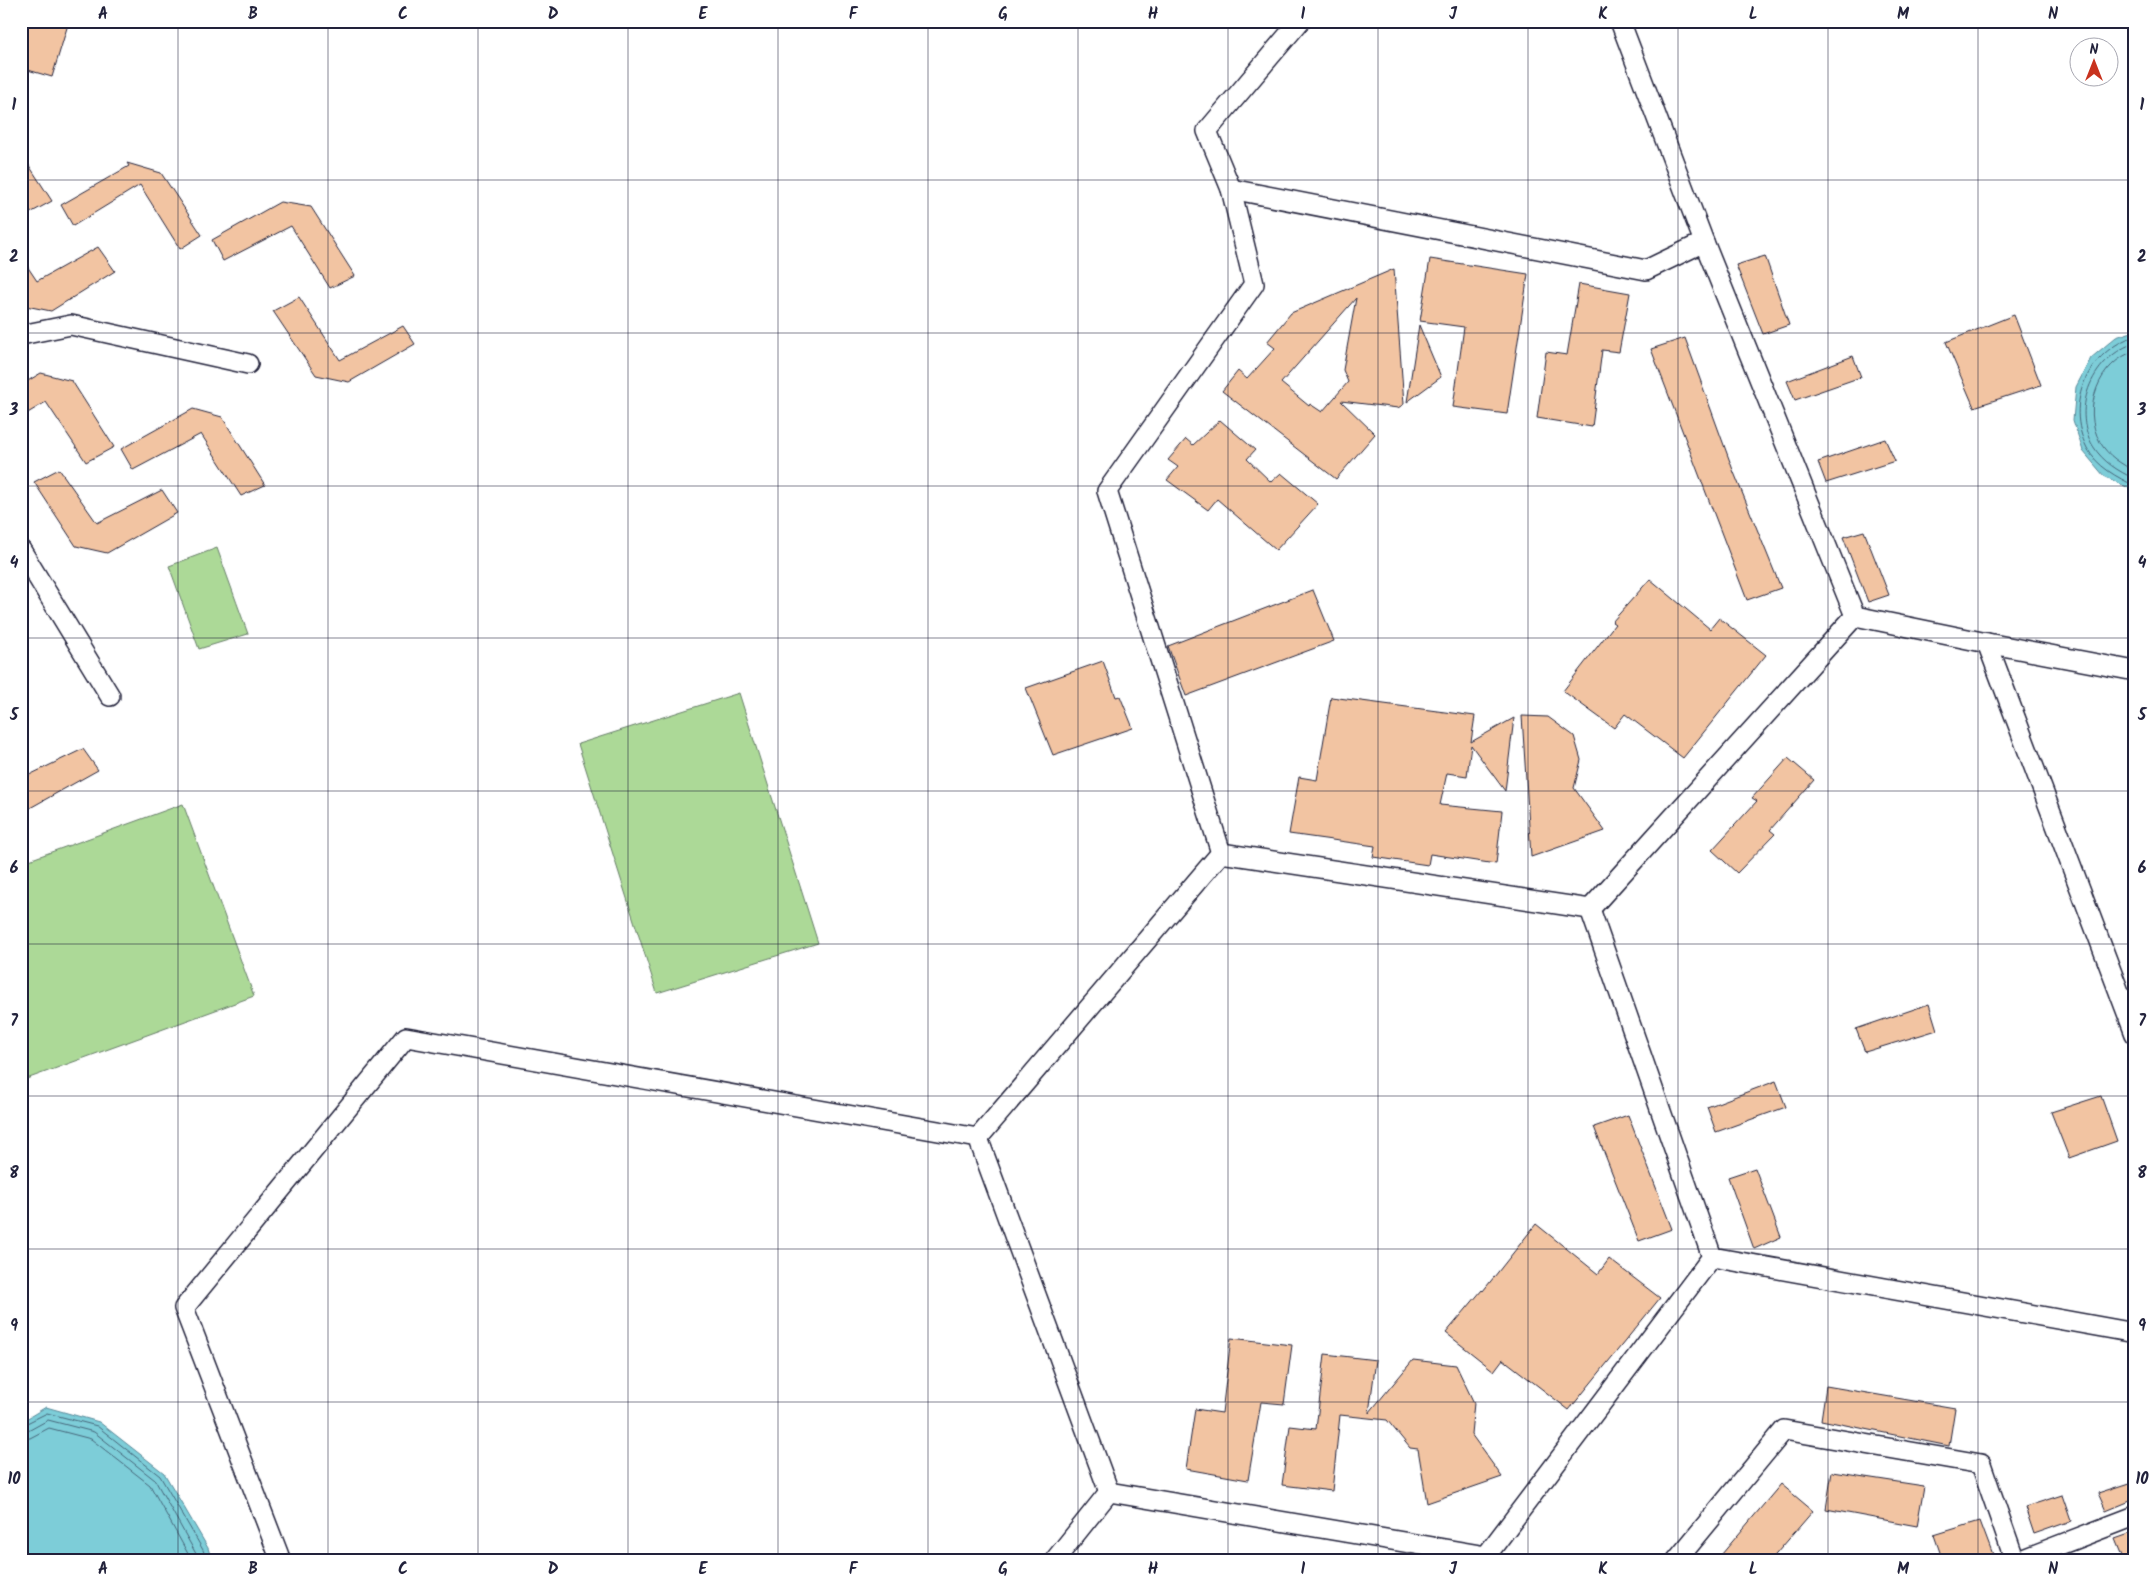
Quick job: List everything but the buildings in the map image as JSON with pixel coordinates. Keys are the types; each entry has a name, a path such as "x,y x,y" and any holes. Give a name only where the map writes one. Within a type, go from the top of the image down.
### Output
{"street":[{"path":"1221,853 1107,492 1254,284 1232,189 1207,131 1300,21"},
{"path":"1620,21 1704,242 1855,616"},
{"path":"1232,189 1646,270 1704,242"},
{"path":"21,335 71,325 248,364"},
{"path":"21,550 110,696"},
{"path":"1855,616 2135,671"},
{"path":"1590,909 1855,616"},
{"path":"1987,643 2135,1034"},
{"path":"1221,853 1590,909"},
{"path":"978,1138 1221,853"},
{"path":"1590,909 1712,1258"},
{"path":"281,1561 184,1308 406,1037 978,1138"},
{"path":"978,1138 1109,1492"},
{"path":"1712,1258 2135,1333"},
{"path":"1109,1492 1486,1558 1712,1258"},
{"path":"1676,1561 1784,1430 1981,1464 2016,1561 2135,1516"},
{"path":"1054,1561 1109,1492"}],"green space":[{"path":"217,548 248,634 199,649 169,566"},
{"path":"739,693 818,943 657,993 578,744"},
{"path":"183,804 254,996 21,1081 21,863"}],"water":[{"path":"2135,331 2135,491 2104,476 2083,451 2073,420 2076,387 2091,358 2116,337"},
{"path":"46,1407 99,1422 164,1473 208,1548 212,1561 21,1561 21,1422"}]}
